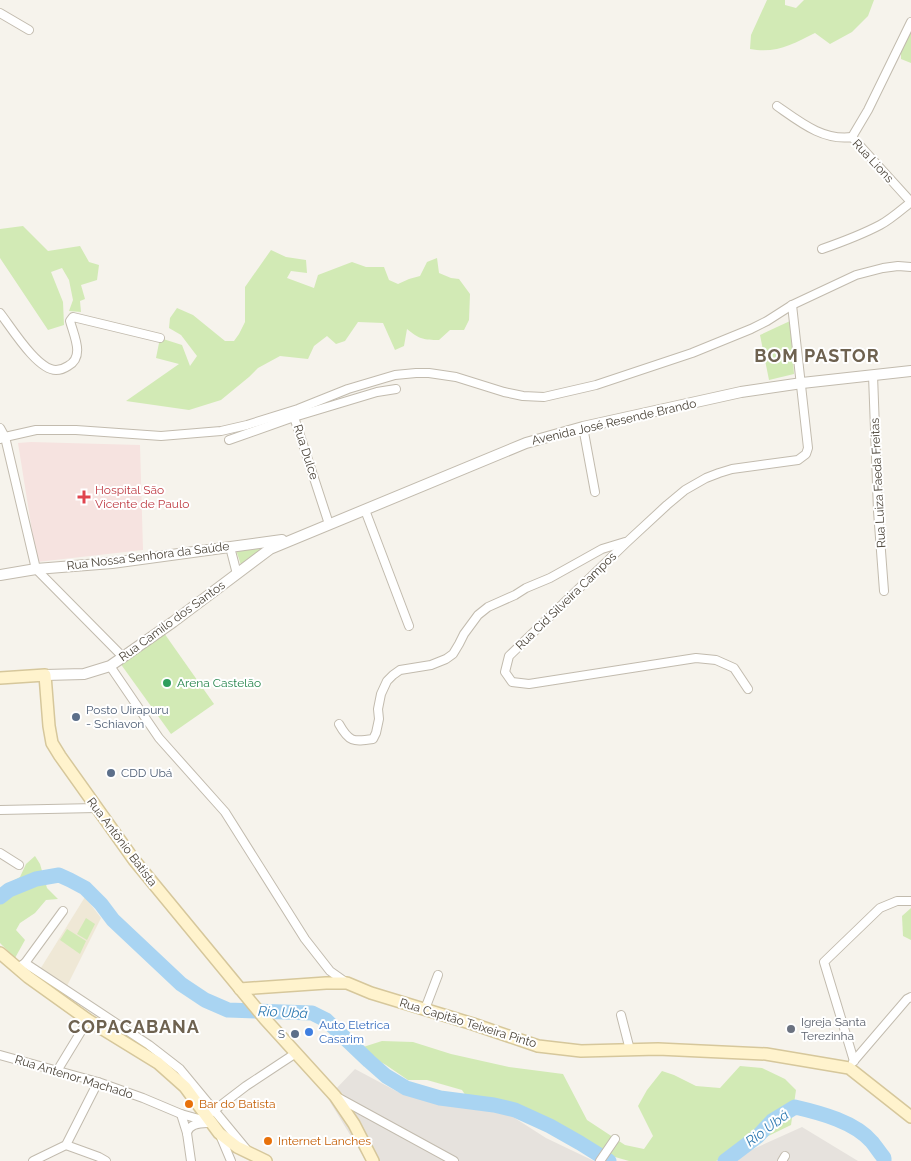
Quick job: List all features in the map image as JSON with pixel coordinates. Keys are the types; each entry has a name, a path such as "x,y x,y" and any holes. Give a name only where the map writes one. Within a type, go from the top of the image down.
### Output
{"main road":[{"name":"Rua Camilo dos Santos","path":"0,678 45,676"},
{"name":"Rua Antônio Batista","path":"45,676 52,743 60,756 134,860 264,1019 335,1096 354,1124 373,1161"},
{"path":"0,953 21,965 28,977 88,1020 158,1063 185,1087 210,1118 219,1133 237,1146 266,1161"},
{"name":"Rua Capitão Teixeira Pinto","path":"240,989 347,983 371,993 538,1046 581,1051 658,1049 766,1054 851,1064"},
{"path":"851,1064 911,1118"}],"street":[{"path":"0,12 29,30"},
{"path":"852,137 872,102 911,22"},
{"name":"Rua Lions","path":"777,106 803,125 817,132 828,136 852,137 911,202"},
{"path":"822,249 880,225 911,202"},
{"path":"292,414 357,386 395,375 416,372 456,378 523,396 544,397 596,385 692,353 759,325 792,305 856,275 883,268 911,267"},
{"path":"792,305 802,384"},
{"path":"0,313 36,360 47,368 57,370 76,361 78,352 70,321 74,318 160,338"},
{"name":"Avenida José Resende Brando","path":"330,524 526,443 583,427 741,392 911,371"},
{"name":"Rua Luiza Faeda Freitas","path":"873,375 884,591"},
{"name":"Rua Cid Silveira Campos","path":"748,689 734,668 716,660 696,658 530,684 512,682 505,672 509,656 627,542 679,495 719,472 798,460 804,457 808,448 802,384"},
{"path":"124,657 36,568 2,433 36,430 76,430 162,436 213,432 396,389"},
{"name":"Rua Dulce","path":"229,440 292,414 330,524"},
{"path":"583,427 596,492"},
{"path":"365,510 409,626"},
{"name":"Rua Camilo dos Santos","path":"45,676 84,674 110,666 270,548 330,524"},
{"name":"Rua Nossa Senhora da Saúde","path":"0,575 36,568 112,563 296,538"},
{"path":"339,724 346,736 352,739 358,741 373,739 379,719 378,709 381,694 387,681 393,675 400,670 431,665 446,659 453,654 478,614 488,607 550,578 602,549 627,542"},
{"path":"230,547 237,574"},
{"path":"110,666 159,738 225,812 305,939 330,971 347,983"},
{"path":"0,810 96,808"},
{"path":"0,853 19,864"},
{"path":"851,1064 824,962 880,908 897,901 911,901"},
{"path":"63,911 21,965 149,1045 180,1069 210,1118 230,1130 249,1152"},
{"path":"426,1010 438,975"},
{"path":"851,1064 907,999 911,997"},
{"path":"621,1015 630,1050"},
{"path":"57,1071 88,1020"},
{"path":"187,1133 192,1125 210,1118 246,1086 296,1053"},
{"name":"Rua Antenor Machado","path":"0,1055 98,1082 181,1114 210,1118"},
{"path":"33,1161 66,1145 98,1082"},
{"path":"335,1096 454,1161"},
{"path":"354,1124 353,1119 355,1116 366,1113"},
{"path":"181,1114 187,1133 191,1161"},
{"path":"219,1133 230,1161"},
{"path":"600,1161 615,1139"},
{"path":"66,1145 100,1160"}],"shaded area":[{"name":"Hospital São Vicente de Paulo","path":"18,443 140,445 143,550 37,562"},
{"path":"85,897 101,918 66,988 39,971"},
{"path":"355,1069 398,1092 510,1115 546,1138 594,1161 366,1161 324,1092 333,1092"},
{"path":"802,1127 858,1161 736,1161 749,1151"}],"green space":[{"path":"767,0 785,0 785,5 796,8 804,0 874,0 868,16 852,32 830,44 815,33 776,49 750,49 751,35"},
{"path":"911,22 911,63 901,59 901,43"},
{"path":"23,226 48,251 80,246 89,262 99,265 97,280 81,285 85,299 80,301 81,312 69,311 73,300 69,280 62,268 51,272 63,302 64,325 48,330 0,258 0,229"},
{"path":"271,250 286,257 306,260 307,273 291,271 287,278 314,288 318,275 352,262 366,267 384,267 389,280 398,284 420,276 427,262 437,258 439,273 459,279 470,294 469,320 464,330 450,330 439,340 422,338 407,329 404,346 395,350 383,323 358,322 345,341 336,344 327,336 314,346 308,359 280,356 258,368 221,400 189,410 126,401 179,364 156,358 160,338 182,345 190,366 197,356 181,335 169,328 170,318 177,308 193,315 225,341 234,341 245,322 245,287"},
{"path":"790,321 794,374 769,380 760,335"},
{"path":"271,545 241,565 236,550"},
{"name":"Arena Castelão","path":"164,633 214,704 171,734 120,663"},
{"path":"35,856 40,864 47,888 58,899 46,900 35,913 20,923 16,930 25,940 15,958 0,943 0,888 20,877 26,864"},
{"path":"911,908 911,940 903,936 902,916"},
{"path":"86,918 95,924 87,940 77,934"},
{"path":"67,929 86,941 80,954 60,940"},
{"path":"382,1041 413,1042 451,1054 509,1067 563,1074 587,1120 625,1145 644,1149 653,1136 638,1106 647,1090 662,1071 696,1086 720,1088 740,1066 762,1068 785,1079 796,1090 791,1125 716,1161 629,1161 615,1157 517,1104 470,1102 462,1090 427,1080 408,1080 357,1049"}],"waterway":[{"name":"Rio Ubá","path":"0,897 9,890 36,879 59,875 85,888 101,904 113,920 181,984 205,1000 228,1010 312,1013 326,1020 386,1076 406,1088 440,1098 494,1105 515,1110 550,1126 609,1161"},
{"name":"Rio Ubá","path":"725,1161 758,1136 772,1121 795,1107 826,1115 856,1129 872,1142 884,1158 884,1161"}],"place":[{"name":"Hospital São Vicente de Paulo","path":"84,497"},
{"name":"Arena Castelão","path":"167,683"},
{"name":"Posto Uirapuru - Schiavon","path":"76,717"},
{"name":"CDD Ubá","path":"111,773"},
{"name":"Igreja Santa Terezinha","path":"791,1029"},
{"name":"Auto Eletrica Casarim","path":"309,1032"},
{"name":"S","path":"295,1034"},
{"name":"Bar do Batista","path":"189,1104"},
{"name":"Internet Lanches","path":"268,1141"}],"district":[{"name":"BOM PASTOR","path":"817,356"},
{"name":"COPACABANA","path":"134,1027"}]}
